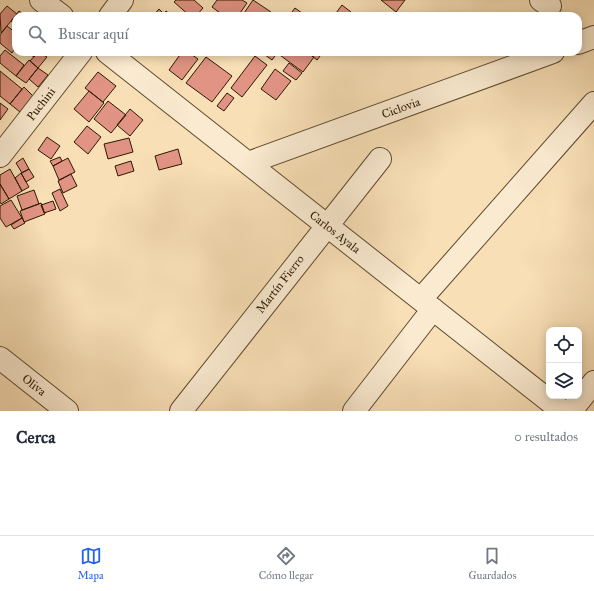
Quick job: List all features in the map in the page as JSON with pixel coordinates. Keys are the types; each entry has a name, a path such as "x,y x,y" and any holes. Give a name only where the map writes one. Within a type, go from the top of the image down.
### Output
{"street":[{"path":"42,0 57,12"},
{"path":"113,12 122,0"},
{"path":"582,42 594,37"},
{"name":"Puchini","path":"0,156 78,56"},
{"name":"Carlos Ayala","path":"112,56 562,411"},
{"name":"Ciclovia","path":"248,163 542,56"},
{"path":"354,411 427,304 594,103"},
{"name":"Martín Fierro","path":"181,411 326,225 380,159"},
{"name":"Oliva","path":"0,358 67,411"},
{"path":"571,411 594,382"}],"building":[{"path":"176,0 194,0 203,8 200,12 185,12 174,2"},
{"path":"217,0 242,0 247,3 241,12 219,12 212,7"},
{"path":"253,0 271,12 245,12"},
{"path":"381,0 405,0 396,12"},
{"path":"342,5 351,12 337,12"},
{"path":"7,6 14,12 12,12 12,20 1,33 0,14"},
{"path":"295,8 300,12 292,12"},
{"path":"7,26 12,30 12,53 0,43 0,35"},
{"path":"5,50 24,65 16,76 0,63 0,56"},
{"path":"34,56 47,57 38,68 30,61"},
{"path":"179,56 194,56 198,59 182,80 169,70"},
{"path":"255,56 267,65 242,97 231,88"},
{"path":"266,56 275,56 272,60"},
{"path":"281,56 314,57 303,72"},
{"path":"312,56 320,56 317,60"},
{"path":"206,57 232,76 212,102 186,83"},
{"path":"29,60 38,68 26,83 16,76"},
{"path":"289,63 302,73 296,80 283,71"},
{"path":"38,68 48,75 38,87 29,79"},
{"path":"275,69 291,81 276,100 261,89"},
{"path":"0,71 22,89 10,104 0,96"},
{"path":"98,72 116,86 103,102 85,88"},
{"path":"24,87 33,96 20,112 10,104"},
{"path":"89,91 104,103 89,122 74,109"},
{"path":"227,93 234,98 224,111 217,106"},
{"path":"108,101 126,115 111,133 94,119"},
{"path":"0,103 8,109 0,120"},
{"path":"130,109 143,120 130,136 117,125"},
{"path":"87,126 101,137 88,154 74,142"},
{"path":"47,137 60,146 51,159 38,150"},
{"path":"129,138 133,152 108,159 104,144"},
{"path":"178,149 182,164 159,170 155,156"},
{"path":"60,157 62,161 53,166 50,161"},
{"path":"23,158 29,169 22,173 16,163"},
{"path":"68,158 75,172 59,180 53,166"},
{"path":"131,161 134,171 118,176 115,166"},
{"path":"10,169 22,191 9,199 0,184 0,175"},
{"path":"29,169 34,177 26,182 21,173"},
{"path":"21,173 29,187 22,191 15,178"},
{"path":"71,174 77,186 63,193 58,181"},
{"path":"0,184 9,199 1,204 0,202"},
{"path":"60,189 68,206 60,211 52,193"},
{"path":"34,190 39,204 22,210 17,196"},
{"path":"11,200 22,218 6,227 0,218 0,206"},
{"path":"53,201 56,209 44,213 41,205"},
{"path":"41,203 45,214 24,222 20,211"},
{"path":"22,218 25,223 14,229 11,225"}]}
